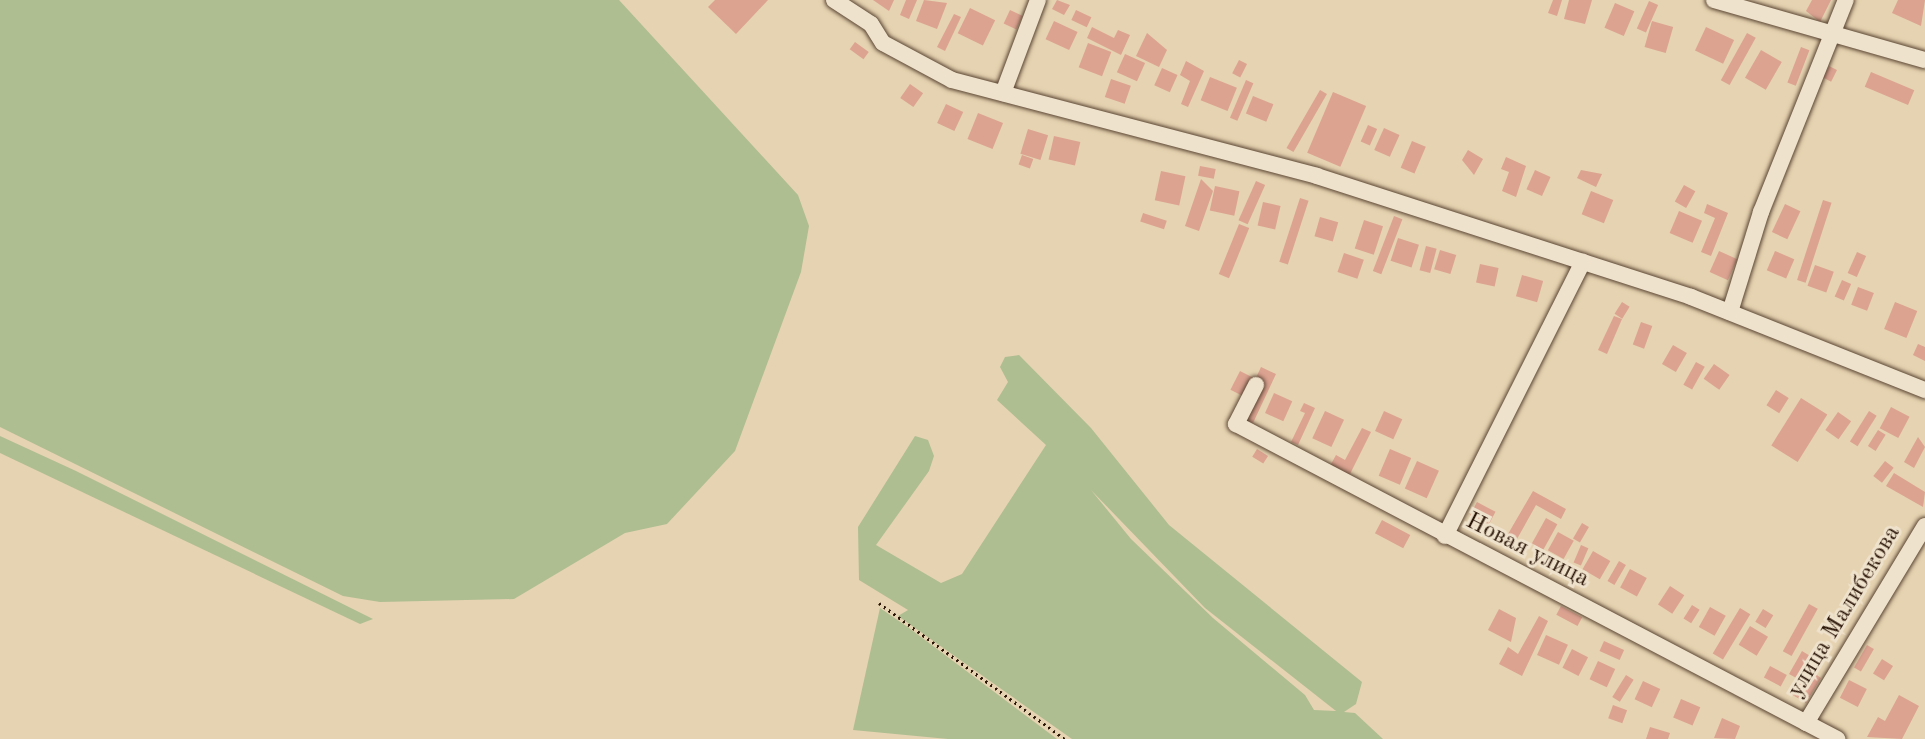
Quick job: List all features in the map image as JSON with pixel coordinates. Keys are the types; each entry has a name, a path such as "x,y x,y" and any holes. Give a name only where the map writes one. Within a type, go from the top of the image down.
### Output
{"street":[{"path":"834,0 871,24 883,43 952,80 1317,176 1730,312 1925,390"},
{"path":"1003,93 1038,0"},
{"path":"1714,0 1833,31 1925,60"},
{"path":"1730,312 1761,212 1846,0"},
{"path":"1445,536 1583,262"},
{"name":"Новая улица","path":"1256,385 1236,424 1837,739"},
{"name":"улица Малибекова","path":"1806,723 1925,526"}],"path":[{"path":"879,603 1065,739"}],"green space":[{"path":"0,0 619,0 798,195 809,226 801,272 735,451 667,524 625,533 514,599 380,602 343,596 0,427"},
{"path":"1019,355 1091,428 1169,525 1362,682 1356,704 1344,712 1355,713 1383,739 1072,739 898,616 908,610 859,580 858,527 915,436 928,440 934,456 929,471 876,545 941,583 962,574 1046,445 997,400 1008,382 1000,367 1005,357","holes":["1091,490 1205,608 1336,711 1314,710 1305,695 1213,618 1131,539"]},
{"path":"0,436 373,619 360,624 0,453"},
{"path":"880,608 1057,739 948,739 853,730"}],"building":[{"path":"715,0 768,0 736,34 708,7"},
{"path":"873,0 894,0 889,11"},
{"path":"906,0 917,0 909,19 900,15"},
{"path":"924,0 947,3 937,29 916,21"},
{"path":"1057,0 1070,5 1064,15 1052,9"},
{"path":"1553,0 1562,0 1557,16 1548,13"},
{"path":"1569,0 1592,0 1585,24 1564,19"},
{"path":"1812,0 1831,0 1820,22 1806,11"},
{"path":"1898,0 1925,0 1921,26 1892,13"},
{"path":"1649,1 1658,5 1646,32 1637,28"},
{"path":"1615,3 1634,11 1624,36 1604,28"},
{"path":"970,8 995,20 983,45 958,33"},
{"path":"1010,10 1023,16 1016,30 1004,24"},
{"path":"1076,10 1091,17 1087,27 1071,20"},
{"path":"954,14 961,17 945,51 937,47"},
{"path":"1054,21 1078,32 1069,50 1046,39"},
{"path":"1652,21 1673,27 1666,53 1645,47"},
{"path":"1092,27 1114,38 1118,30 1130,35 1121,55 1087,38"},
{"path":"1706,27 1734,40 1723,64 1695,51"},
{"path":"1147,33 1167,50 1159,67 1136,56"},
{"path":"1747,33 1756,38 1730,85 1721,80"},
{"path":"855,42 869,52 863,59 850,49"},
{"path":"1088,43 1111,52 1102,76 1079,67"},
{"path":"1801,47 1809,50 1796,86 1787,82"},
{"path":"1761,50 1782,62 1766,90 1745,78"},
{"path":"1125,54 1145,63 1137,81 1117,72"},
{"path":"1239,60 1247,64 1240,77 1232,73"},
{"path":"1186,61 1204,71 1188,107 1181,104 1190,81 1180,75"},
{"path":"1829,66 1837,70 1831,82 1823,78"},
{"path":"1162,68 1178,75 1170,92 1154,85"},
{"path":"1871,72 1914,90 1908,105 1865,87"},
{"path":"1210,77 1237,88 1228,111 1201,100"},
{"path":"1111,79 1131,86 1125,104 1105,97"},
{"path":"1246,80 1253,83 1237,121 1230,118"},
{"path":"910,84 923,93 913,107 900,98"},
{"path":"1320,90 1327,94 1293,152 1286,148"},
{"path":"1333,92 1366,106 1340,167 1307,153"},
{"path":"1253,96 1273,104 1266,122 1246,114"},
{"path":"946,104 963,112 954,131 937,123"},
{"path":"978,113 1003,123 993,149 968,139"},
{"path":"1368,125 1377,129 1370,146 1361,141"},
{"path":"1384,128 1400,135 1390,157 1374,150"},
{"path":"1028,129 1048,135 1040,160 1020,154"},
{"path":"1054,136 1080,142 1075,165 1049,159"},
{"path":"1412,141 1426,147 1414,174 1401,168"},
{"path":"1468,150 1483,159 1474,175 1462,160"},
{"path":"1022,155 1033,159 1030,169 1019,164"},
{"path":"1506,157 1526,166 1516,197 1502,191 1509,172 1501,169"},
{"path":"1200,166 1216,169 1214,179 1198,176"},
{"path":"1535,170 1551,177 1542,196 1526,189"},
{"path":"1581,170 1602,174 1596,187 1577,178"},
{"path":"1161,171 1185,176 1179,206 1155,200"},
{"path":"1201,179 1213,191 1199,231 1185,226"},
{"path":"1256,181 1265,185 1248,224 1239,220"},
{"path":"1684,185 1695,191 1686,208 1675,202"},
{"path":"1215,186 1239,191 1234,216 1210,210"},
{"path":"1591,191 1613,200 1604,223 1582,214"},
{"path":"1300,198 1309,201 1288,265 1279,262"},
{"path":"1823,200 1832,203 1806,283 1797,280"},
{"path":"1263,202 1281,206 1275,229 1258,225"},
{"path":"1707,204 1728,213 1711,256 1701,252 1715,218 1704,213"},
{"path":"1785,204 1800,211 1787,239 1772,232"},
{"path":"1679,211 1702,221 1693,243 1670,233"},
{"path":"1143,213 1167,221 1164,229 1140,222"},
{"path":"1394,216 1402,219 1381,274 1373,271"},
{"path":"1320,217 1338,222 1333,241 1314,236"},
{"path":"1364,220 1383,226 1374,255 1355,249"},
{"path":"1239,224 1249,228 1229,278 1219,274"},
{"path":"1398,238 1419,245 1412,268 1391,261"},
{"path":"1426,246 1437,249 1430,273 1420,270"},
{"path":"1440,250 1456,255 1450,274 1434,269"},
{"path":"1719,251 1737,259 1728,280 1710,272"},
{"path":"1775,251 1794,259 1786,279 1767,270"},
{"path":"1857,252 1866,256 1857,277 1848,273"},
{"path":"1344,253 1364,260 1357,279 1337,272"},
{"path":"1480,264 1499,268 1495,287 1476,283"},
{"path":"1815,265 1834,272 1826,293 1807,286"},
{"path":"1522,275 1543,281 1537,302 1516,296"},
{"path":"1842,280 1851,284 1844,301 1835,296"},
{"path":"1858,287 1874,293 1867,311 1851,305"},
{"path":"1622,302 1630,307 1622,319 1615,314"},
{"path":"1895,302 1917,311 1906,338 1884,329"},
{"path":"1614,316 1622,319 1607,354 1598,350"},
{"path":"1641,322 1652,326 1644,349 1633,345"},
{"path":"1918,344 1925,347 1925,361 1913,355"},
{"path":"1673,345 1687,353 1676,372 1662,364"},
{"path":"1696,362 1705,367 1692,390 1683,385"},
{"path":"1714,364 1730,375 1719,390 1704,379"},
{"path":"1261,367 1276,374 1253,423 1247,420 1264,384 1255,380"},
{"path":"1240,371 1254,378 1245,397 1230,390"},
{"path":"1776,390 1789,398 1779,413 1766,405"},
{"path":"1274,393 1292,401 1283,421 1265,413"},
{"path":"1801,398 1827,414 1798,462 1771,445"},
{"path":"1304,403 1315,408 1298,445 1291,442 1305,413 1300,411"},
{"path":"1891,407 1910,417 1898,438 1880,428"},
{"path":"1325,411 1344,420 1331,447 1312,438"},
{"path":"1384,411 1402,419 1393,439 1375,431"},
{"path":"1869,411 1877,416 1858,446 1850,442"},
{"path":"1838,412 1851,421 1838,439 1825,430"},
{"path":"1362,428 1371,432 1349,476 1330,466 1336,455 1345,460"},
{"path":"1878,430 1886,435 1876,451 1868,446"},
{"path":"1918,437 1925,447 1914,468 1904,462"},
{"path":"1257,449 1268,456 1263,464 1252,457"},
{"path":"1390,449 1411,458 1400,485 1379,476"},
{"path":"1417,461 1439,471 1427,498 1405,488"},
{"path":"1885,461 1894,468 1882,483 1873,476"},
{"path":"1894,473 1925,492 1923,507 1886,486"},
{"path":"1533,491 1566,509 1561,519 1536,505 1517,539 1508,534"},
{"path":"1477,502 1496,512 1488,525 1470,515"},
{"path":"1546,518 1557,524 1543,550 1532,543"},
{"path":"1382,520 1410,535 1403,548 1375,533"},
{"path":"1582,523 1589,527 1580,543 1573,539"},
{"path":"1558,532 1574,541 1564,559 1548,550"},
{"path":"1581,545 1588,548 1581,566 1574,562"},
{"path":"1593,551 1610,561 1600,579 1582,569"},
{"path":"1619,561 1626,565 1614,585 1608,581"},
{"path":"1630,569 1647,578 1637,596 1620,588"},
{"path":"1670,586 1684,595 1672,614 1658,604"},
{"path":"1809,604 1818,609 1792,656 1783,651"},
{"path":"1692,605 1700,610 1691,623 1684,619"},
{"path":"1561,606 1582,617 1577,626 1556,615"},
{"path":"1710,607 1726,616 1715,636 1699,627"},
{"path":"1740,608 1750,614 1723,660 1713,653"},
{"path":"1499,609 1516,618 1511,642 1488,630"},
{"path":"1763,609 1773,615 1766,628 1755,622"},
{"path":"1539,616 1548,621 1522,676 1499,664 1508,647 1518,654"},
{"path":"1750,626 1768,637 1757,656 1739,645"},
{"path":"1546,635 1568,645 1559,665 1537,655"},
{"path":"1604,641 1624,650 1620,660 1600,651"},
{"path":"1867,645 1874,649 1861,672 1854,668"},
{"path":"1572,649 1588,657 1579,676 1562,668"},
{"path":"1802,651 1820,662 1814,673 1821,678 1806,703 1791,694 1800,680 1789,674"},
{"path":"1882,659 1893,666 1884,680 1873,673"},
{"path":"1598,661 1615,669 1607,687 1590,679"},
{"path":"1770,666 1787,675 1781,686 1764,677"},
{"path":"1626,675 1634,680 1620,702 1612,697"},
{"path":"1849,680 1867,689 1858,707 1840,698"},
{"path":"1643,681 1660,689 1652,707 1635,699"},
{"path":"1899,695 1919,706 1902,739 1867,737 1878,717 1885,721"},
{"path":"1681,699 1700,707 1693,726 1673,717"},
{"path":"1613,705 1627,710 1622,723 1608,718"},
{"path":"1722,718 1740,726 1735,739 1714,738"},
{"path":"1650,727 1670,733 1668,739 1646,739"}]}
